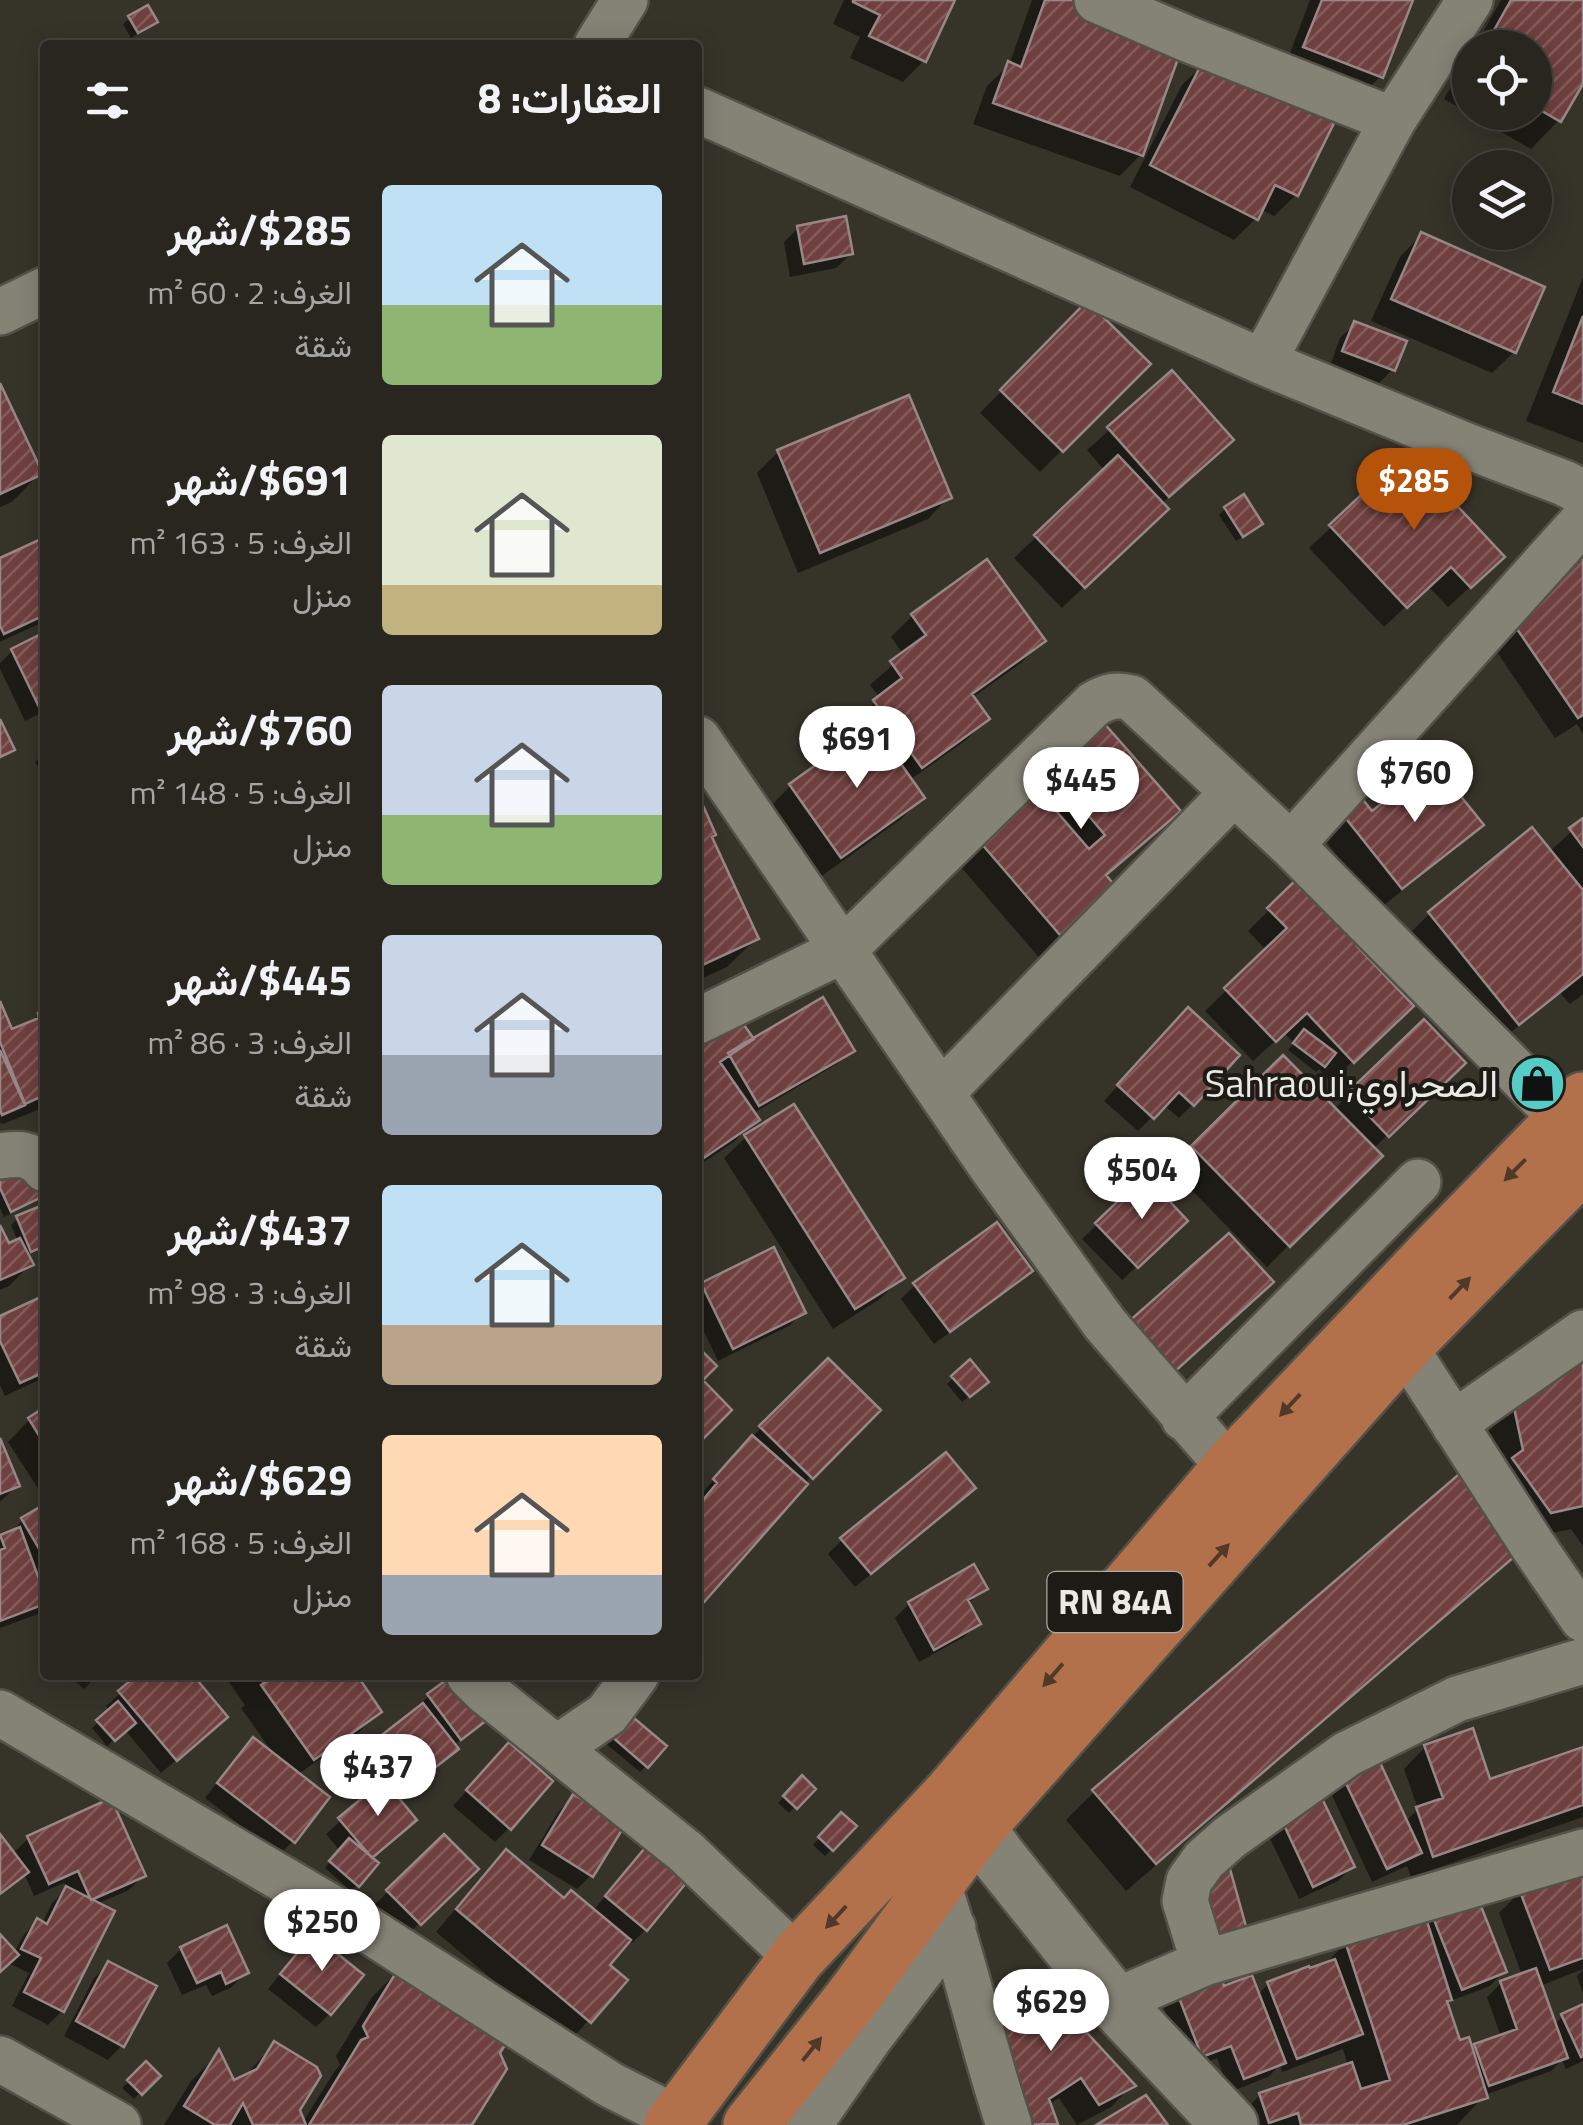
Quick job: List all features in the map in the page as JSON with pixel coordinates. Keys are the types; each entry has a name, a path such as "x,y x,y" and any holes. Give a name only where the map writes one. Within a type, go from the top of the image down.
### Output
{"main road":[{"name":"RN 84A","path":"674,2121 798,1958 965,1810 1404,1346 1576,1128"},
{"name":"RN 84A","path":"752,2125 850,2002 945,1905 965,1810 1230,1468 1576,1128"}],"street":[{"path":"599,40 625,0"},
{"path":"1097,0 1393,120"},
{"path":"1263,362 1393,120 1470,0"},
{"path":"702,112 1263,362 1583,493"},
{"path":"0,312 40,292"},
{"path":"1291,845 1583,521"},
{"path":"702,1020 843,950 1094,704 1120,695 1132,698 1291,845 1576,1128"},
{"path":"702,745 990,1166 1105,1324 1230,1468"},
{"path":"941,1093 1234,792"},
{"path":"0,1156 20,1153 40,1164"},
{"path":"1184,1418 1418,1182"},
{"path":"1455,1426 1583,1333"},
{"path":"1404,1346 1583,1619"},
{"path":"1204,1963 1186,1901 1189,1880 1230,1837 1347,1754 1457,1699 1583,1661"},
{"path":"474,1680 686,1852 798,1958"},
{"path":"556,1748 607,1714 632,1680"},
{"path":"0,1713 354,1920 674,2121"},
{"path":"965,1810 998,1858 1114,2002 1230,2125"},
{"path":"1114,2002 1204,1963 1583,1852"},
{"path":"810,2125 870,2038 945,1905"},
{"path":"945,1905 1009,2125"},
{"path":"0,2059 118,2125"}],"building":[{"path":"853,0 955,0 926,62 869,36 880,15"},
{"path":"1045,0 1135,0 1192,20 1143,156 993,103 1008,61 1021,67"},
{"path":"1322,0 1413,0 1383,78 1303,47"},
{"path":"1511,0 1583,0 1583,84 1561,122 1552,117 1552,30 1494,30"},
{"path":"148,5 158,22 138,33 128,16"},
{"path":"1203,61 1342,107 1298,196 1275,185 1258,220 1150,165"},
{"path":"846,216 853,254 804,264 797,226"},
{"path":"1421,232 1452,246 1452,250 1462,250 1545,287 1516,353 1391,299"},
{"path":"1087,301 1151,364 1063,452 1000,390"},
{"path":"1583,316 1583,404 1553,392"},
{"path":"1354,321 1407,341 1395,371 1342,351"},
{"path":"1172,370 1234,440 1169,497 1107,427"},
{"path":"0,383 40,468 40,475 0,494"},
{"path":"909,395 952,498 820,553 777,450"},
{"path":"1407,452 1505,557 1471,588 1451,567 1407,608 1329,525"},
{"path":"1118,455 1169,509 1085,588 1034,535"},
{"path":"1244,494 1263,524 1243,537 1224,507"},
{"path":"40,542 40,617 4,634 0,626 0,558"},
{"path":"1583,557 1583,715 1578,718 1504,610"},
{"path":"987,559 1046,641 972,694 990,719 922,768 873,700 902,678 890,661 926,635 911,614"},
{"path":"40,634 40,709 11,649"},
{"path":"0,719 15,750 0,757"},
{"path":"1103,722 1181,811 1106,875 1122,894 1066,942 980,842 1039,791 1089,849 1105,835 1049,769"},
{"path":"873,724 925,798 841,858 789,784"},
{"path":"1434,763 1484,825 1402,889 1340,811 1360,796 1372,811"},
{"path":"702,803 716,835 712,837 759,939 702,965"},
{"path":"1583,818 1583,847 1569,828"},
{"path":"1532,827 1583,890 1583,974 1519,1025 1428,912"},
{"path":"1301,875 1364,940 1357,946 1414,1006 1354,1063 1307,1013 1276,1042 1224,988 1287,928 1267,908"},
{"path":"823,997 855,1051 759,1106 728,1053"},
{"path":"0,1001 12,1029 39,1018 40,1012 40,1097 25,1104 0,1042"},
{"path":"729,1004 754,1039 720,1062 760,1120 702,1159 702,1022"},
{"path":"1188,1007 1240,1055 1194,1106 1179,1092 1154,1119 1117,1085"},
{"path":"1424,1019 1466,1063 1389,1137 1347,1093"},
{"path":"1304,1029 1336,1053 1325,1067 1293,1043"},
{"path":"0,1050 25,1105 2,1115 0,1110"},
{"path":"1283,1055 1383,1156 1290,1247 1191,1146"},
{"path":"794,1104 905,1278 855,1309 744,1135"},
{"path":"23,1156 40,1198 11,1212 0,1188 0,1167"},
{"path":"1145,1175 1188,1221 1138,1268 1095,1223"},
{"path":"40,1206 40,1248 31,1252 16,1216"},
{"path":"997,1222 1033,1271 950,1332 913,1283"},
{"path":"0,1225 9,1243 20,1238 34,1265 0,1280"},
{"path":"1229,1233 1274,1282 1172,1374 1127,1323"},
{"path":"774,1247 806,1313 733,1349 702,1283"},
{"path":"40,1297 40,1374 20,1383 0,1341 0,1316"},
{"path":"702,1351 717,1366 703,1380 732,1410 702,1440"},
{"path":"1583,1353 1583,1506 1551,1513 1512,1458 1523,1450 1513,1403"},
{"path":"828,1358 881,1410 813,1479 759,1426"},
{"path":"970,1359 989,1382 970,1397 951,1376"},
{"path":"40,1410 40,1437 28,1418"},
{"path":"752,1435 808,1484 702,1604 702,1501 717,1483 713,1479"},
{"path":"0,1438 20,1486 0,1494"},
{"path":"946,1452 976,1488 871,1574 840,1538"},
{"path":"1465,1469 1529,1544 1156,1864 1092,1790"},
{"path":"40,1507 40,1550 21,1518"},
{"path":"20,1527 40,1579 40,1606 0,1621 0,1550 5,1548 0,1535"},
{"path":"974,1564 988,1589 968,1600 981,1624 934,1650 908,1602"},
{"path":"131,1680 197,1680 228,1717 177,1761 118,1691"},
{"path":"360,1680 382,1712 314,1760 261,1685"},
{"path":"446,1680 457,1680 487,1720 461,1740 427,1694"},
{"path":"118,1701 136,1723 115,1741 96,1720"},
{"path":"423,1703 459,1749 414,1784 378,1738"},
{"path":"628,1713 667,1746 648,1768 610,1735"},
{"path":"1473,1728 1490,1779 1583,1747 1583,1805 1433,1857 1416,1807 1443,1798 1424,1745"},
{"path":"253,1737 330,1797 295,1843 217,1783"},
{"path":"509,1742 553,1781 511,1830 466,1790"},
{"path":"1377,1756 1422,1853 1387,1869 1341,1773"},
{"path":"802,1775 816,1789 797,1809 783,1796"},
{"path":"384,1780 417,1820 372,1858 338,1818"},
{"path":"1318,1790 1355,1867 1313,1887 1277,1810"},
{"path":"573,1794 625,1825 593,1877 542,1845"},
{"path":"111,1798 146,1876 91,1900 78,1871 49,1884 27,1836"},
{"path":"841,1812 857,1826 833,1851 818,1837"},
{"path":"0,1834 29,1872 0,1894"},
{"path":"444,1834 479,1869 421,1925 386,1890"},
{"path":"349,1838 379,1863 359,1887 329,1861"},
{"path":"649,1843 691,1877 647,1931 605,1896"},
{"path":"506,1849 564,1898 571,1890 631,1940 610,1965 628,1980 591,2023 456,1909"},
{"path":"1227,1858 1247,1930 1214,1938 1194,1867"},
{"path":"1583,1865 1583,1958 1550,1970 1519,1889"},
{"path":"66,1886 115,1911 64,2012 24,1992 41,1958 21,1949 37,1918 47,1924"},
{"path":"1475,1891 1507,1972 1462,1990 1430,1910"},
{"path":"309,1896 328,1911 304,1939 286,1923"},
{"path":"1425,1915 1452,2000 1447,2001 1460,2040 1469,2037 1488,2098 1403,2125 1301,2125 1298,2113 1269,2123 1259,2093 1352,2062 1361,2089 1390,2080 1345,1941"},
{"path":"227,1925 249,1973 226,1984 221,1972 197,1983 180,1947"},
{"path":"0,1934 19,1955 0,1972"},
{"path":"313,1934 364,1975 331,2015 280,1974"},
{"path":"1335,1959 1363,2034 1297,2059 1267,1982"},
{"path":"108,1961 157,1986 124,2047 76,2021"},
{"path":"400,1966 508,2040 500,2053 507,2069 472,2125 309,2125 361,2040 368,2037 363,2026"},
{"path":"1536,1968 1568,2058 1489,2086 1474,2044 1517,2029 1500,1981"},
{"path":"1219,1973 1224,1986 1252,1975 1286,2063 1244,2079 1231,2046 1202,2057 1176,1990"},
{"path":"1024,1980 1031,1989 1043,1985 1136,2086 1099,2105 1081,2078 1049,2099 1058,2124 1021,2125 996,1998"},
{"path":"1583,2004 1583,2056 1581,2057 1561,2014"},
{"path":"274,2041 317,2067 321,2076 300,2110 306,2125 253,2125 243,2103 230,2125 215,2125 184,2106 219,2049 234,2080 257,2069"},
{"path":"146,2061 161,2076 142,2095 127,2080"},
{"path":"1146,2095 1168,2125 1096,2125"}],"place":[{"name":"Sahraoui;الصحراوي","path":"1537,1084"}]}
